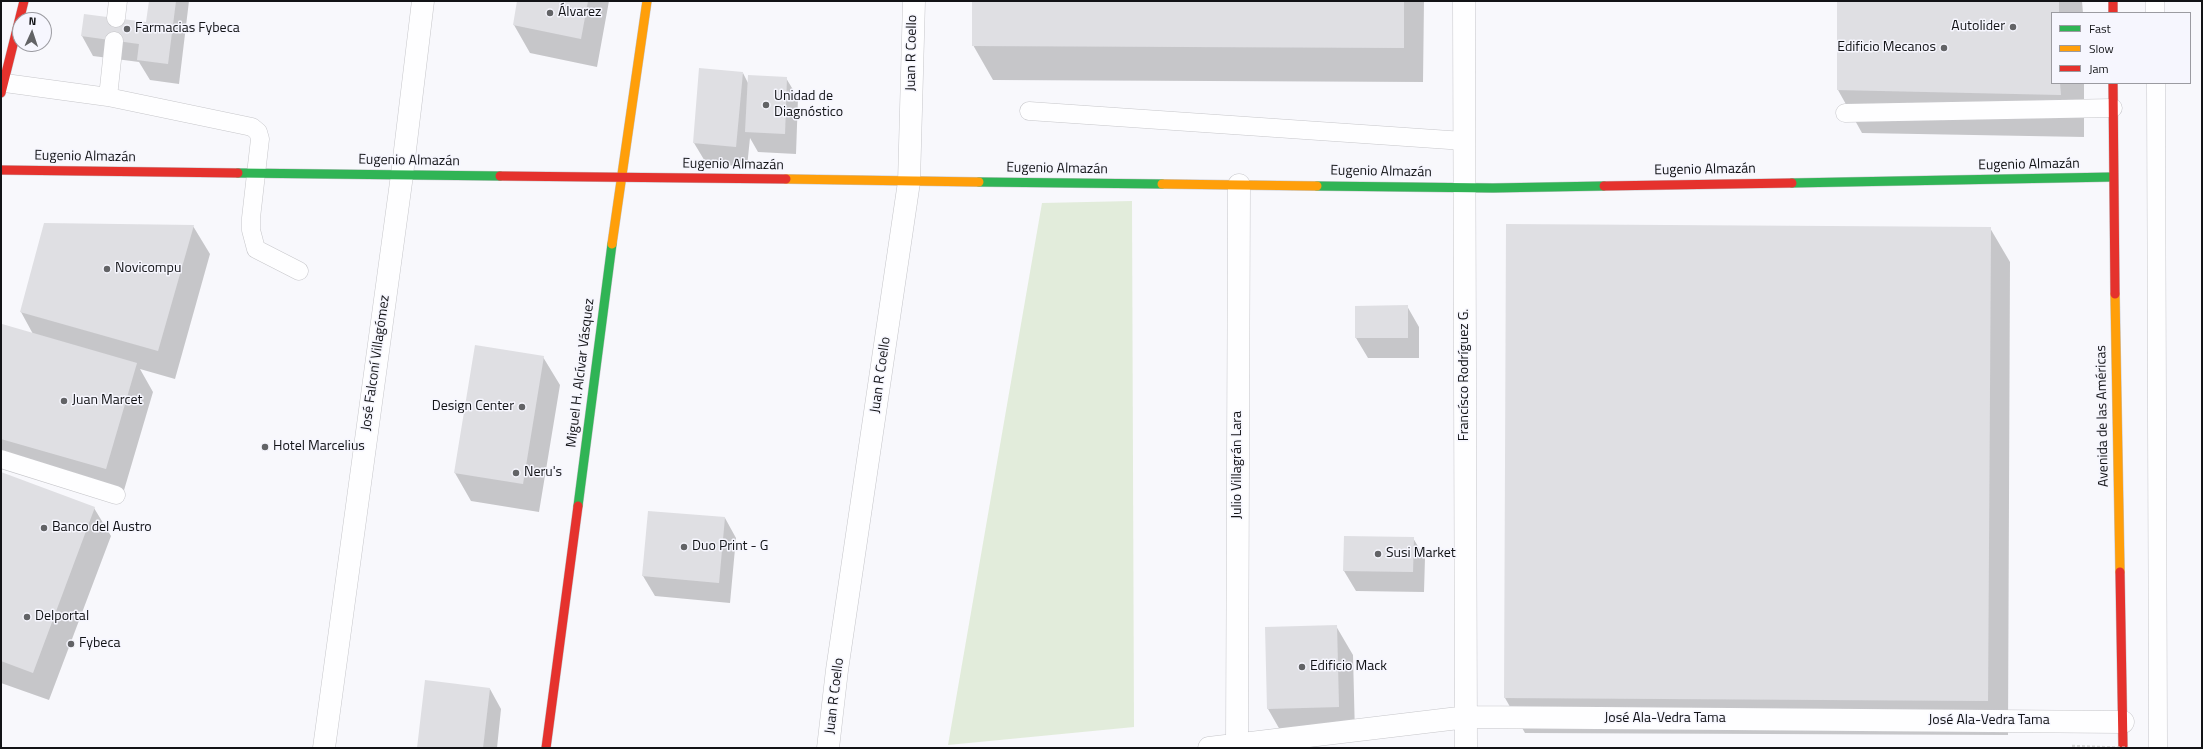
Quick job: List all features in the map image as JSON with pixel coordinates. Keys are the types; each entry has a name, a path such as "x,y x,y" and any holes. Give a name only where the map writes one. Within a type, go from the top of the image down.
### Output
{"street":[{"path":"3,88 24,1"},
{"name":"José Falconí Villagómez","path":"324,748 402,175 423,1"},
{"name":"Miguel H. Alcívar Vásquez","path":"546,748 621,178 647,1"},
{"name":"Juan R Coello","path":"828,748 837,670 909,182 914,1"},
{"name":"Francísco Rodríguez G.","path":"1464,1 1466,748"},
{"path":"2113,1 2113,12"},
{"name":"Avenida de las Américas","path":"2113,84 2113,177 2123,748"},
{"name":"Eugenio Almazán","path":"1,170 909,182 1464,187 2113,177"},
{"name":"Julio Villagrán Lara","path":"1238,185 1238,744"},
{"name":"José Ala-Vedra Tama","path":"1209,748 1467,717 2123,722"}],"lane":[{"path":"2155,1 2156,12"},
{"path":"108,97 114,40"},
{"path":"2156,84 2158,748"},
{"path":"3,88 108,97 252,127 258,132 260,139 251,230 256,249 299,271"},
{"path":"1845,112 2113,108"},
{"path":"1029,111 1464,140"},
{"path":"1,459 116,495"}],"path":[{"path":"2072,746 2129,748"}],"green space":[{"path":"1132,201 1134,727 948,745 1042,203"}],"building":[{"name":"Farmacias Fybeca","path":"149,1 176,1 168,64 137,60 139,44 81,36 84,14 146,22"},
{"name":"Álvarez","path":"517,1 588,1 581,39 513,25"},
{"path":"972,1 1404,1 1404,48 972,46"},
{"name":"Edificio Mecanos","path":"1837,1 2059,1 2059,12 2051,12 2051,84 2060,84 2061,95 1837,90"},
{"path":"699,68 743,72 736,147 693,143"},
{"name":"Unidad de Diagnóstico","path":"748,75 787,77 785,134 745,132"},
{"name":"Novicompu","path":"44,223 194,225 158,351 20,312"},
{"path":"1506,224 1991,227 1988,701 1504,698"},
{"path":"1408,305 1408,338 1355,338 1355,306"},
{"name":"Juan Marcet","path":"2,324 137,363 106,469 1,439"},
{"path":"475,345 544,356 523,484 454,473"},
{"path":"1,472 95,507 33,673 1,661"},
{"name":"Duo Print - G","path":"648,511 725,517 719,583 642,576"},
{"name":"Susi Market","path":"1344,536 1414,537 1413,572 1343,571"},
{"name":"Edificio Mack","path":"1337,625 1339,707 1267,709 1265,627"},
{"path":"425,680 490,688 483,748 417,748"}],"traffic: fast":[{"path":"238,173 500,176"},
{"path":"1792,183 2113,177"},
{"path":"979,182 1162,184"},
{"path":"1317,186 1493,188 1604,186"},
{"path":"578,506 612,244"}],"traffic: slow":[{"path":"612,244 647,1"},
{"path":"786,179 979,182"},
{"path":"1162,184 1317,186"},
{"path":"2115,294 2120,572"}],"traffic: jam":[{"path":"1,93 24,1"},
{"path":"2113,1 2113,12"},
{"path":"2113,84 2115,294"},
{"path":"1,170 238,173"},
{"path":"500,176 786,179"},
{"path":"1604,186 1792,183"},
{"path":"546,748 578,506"},
{"path":"2120,572 2123,748"}],"place":[{"name":"Álvarez","path":"550,13"},
{"name":"Autolider","path":"2013,27"},
{"name":"Farmacias Fybeca","path":"127,29"},
{"name":"Edificio Mecanos","path":"1944,48"},
{"name":"Unidad de Diagnóstico","path":"766,105"},
{"name":"Novicompu","path":"107,269"},
{"name":"Juan Marcet","path":"64,401"},
{"name":"Design Center","path":"522,407"},
{"name":"Hotel Marcelius","path":"265,447"},
{"name":"Neru's","path":"516,473"},
{"name":"Banco del Austro","path":"44,528"},
{"name":"Duo Print - G","path":"684,547"},
{"name":"Susi Market","path":"1378,554"},
{"name":"Delportal","path":"27,617"},
{"name":"Fybeca","path":"71,644"},
{"name":"Edificio Mack","path":"1302,667"}]}
